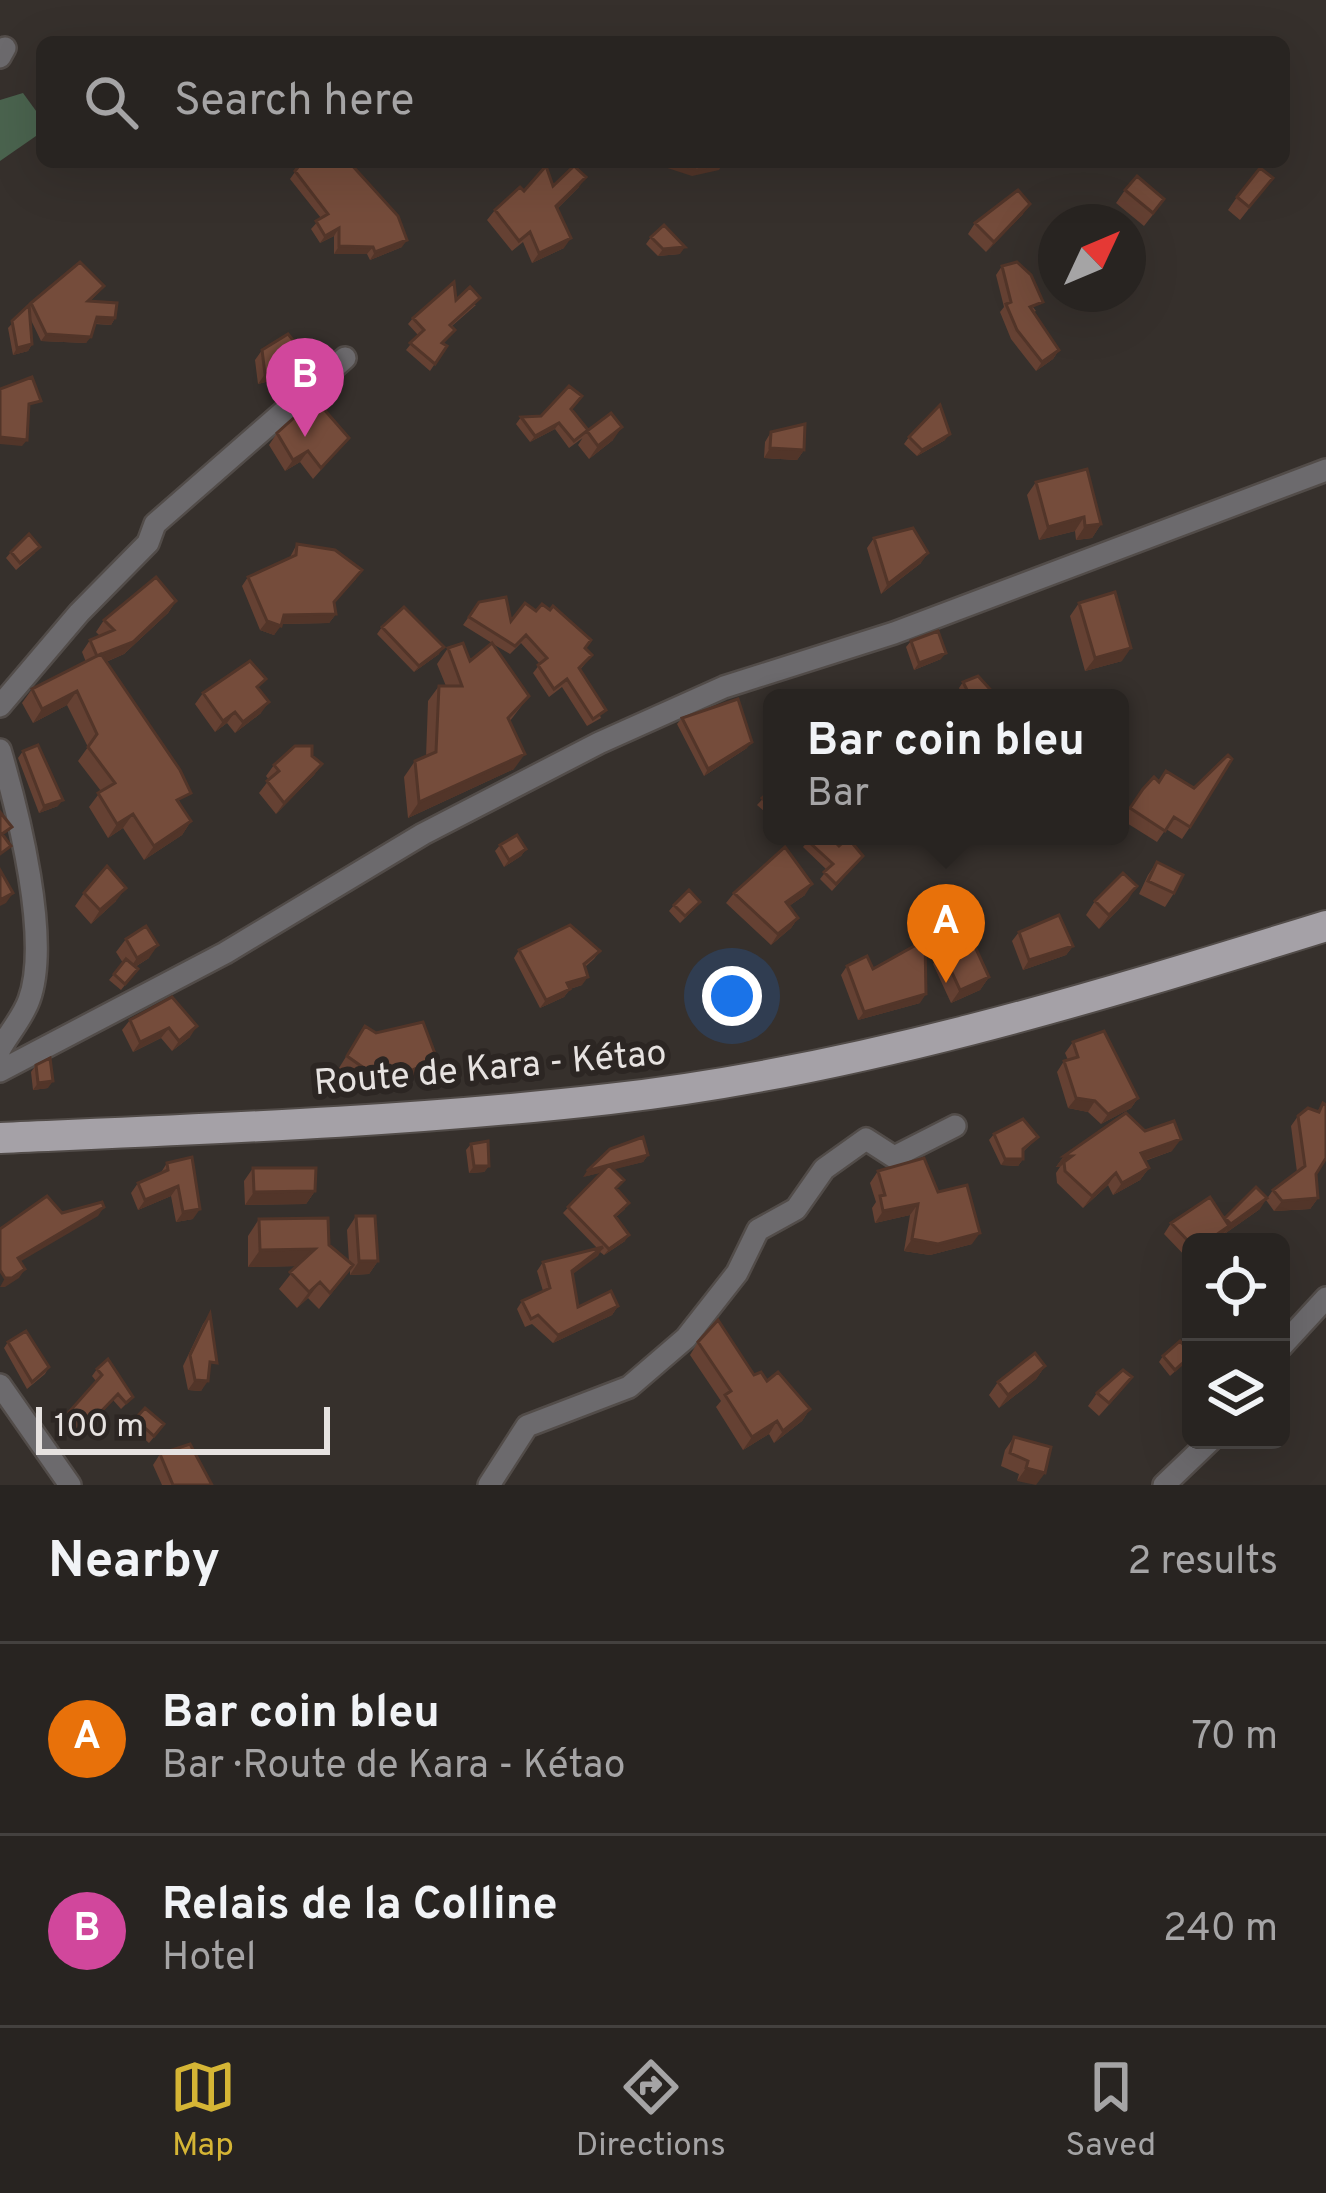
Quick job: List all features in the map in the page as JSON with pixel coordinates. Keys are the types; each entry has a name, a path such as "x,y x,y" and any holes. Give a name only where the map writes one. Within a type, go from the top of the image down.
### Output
{"main road":[{"name":"Route de Kara - Kétao","path":"0,1138 240,1127 566,1102 738,1079 998,1020 1326,926"}],"street":[{"path":"0,706 79,613 148,543 155,524 345,358"},
{"path":"0,1071 225,953 423,835 599,743 724,687 893,633 1326,470"},
{"path":"0,750 20,822 34,925 30,998 0,1049"},
{"path":"489,1485 527,1426 629,1387 686,1338 736,1273 758,1230 796,1209 824,1169 866,1139 894,1157 955,1126"},
{"path":"1287,1341 1326,1298"},
{"path":"0,1385 70,1485"},
{"path":"1164,1485 1202,1449"}],"green space":[{"path":"23,93 36,111 36,136 0,161 0,100"}],"building":[{"path":"354,168 398,216 407,240 375,252 373,247 339,246 339,228 325,236 316,221 328,214 295,171"},
{"path":"544,168 553,186 572,168 586,177 556,206 571,238 539,253 530,232 519,241 495,210 520,187 524,191"},
{"path":"1260,168 1273,178 1249,207 1237,197"},
{"path":"1137,176 1164,199 1153,213 1125,190"},
{"path":"1018,190 1030,204 994,242 975,223"},
{"path":"664,225 685,247 663,249 651,237"},
{"path":"80,262 104,286 88,301 117,303 115,318 97,317 91,337 46,334 31,303"},
{"path":"1017,262 1031,275 1038,291 1038,304 1030,307 1059,350 1042,362 1017,330 1006,304 1011,302 1002,266"},
{"path":"454,282 456,300 470,287 480,298 450,325 455,330 442,343 447,346 435,364 410,343 424,330 413,318"},
{"path":"29,305 32,344 17,348 12,321"},
{"path":"288,334 311,362 291,380 280,370 265,374 262,350"},
{"path":"32,377 41,401 29,404 27,440 0,437 0,389"},
{"path":"569,386 582,396 571,409 588,430 574,441 559,423 535,436 521,417 541,416"},
{"path":"315,399 349,438 321,468 308,451 293,460 277,433"},
{"path":"940,405 950,434 922,450 909,437"},
{"path":"611,413 622,427 598,446 587,431"},
{"path":"805,424 804,450 770,448 771,432"},
{"path":"1087,469 1101,524 1085,526 1084,517 1048,527 1036,482"},
{"path":"913,528 928,553 888,584 874,538"},
{"path":"29,534 40,547 20,563 11,552"},
{"path":"297,544 335,550 362,570 334,602 336,614 284,615 281,626 267,621 248,577 296,555"},
{"path":"156,577 176,601 133,642 97,656 90,640 114,630 104,620"},
{"path":"1115,592 1131,648 1095,658 1079,603"},
{"path":"506,597 511,621 525,603 536,611 542,604 550,610 553,606 591,640 585,648 592,655 579,668 606,710 593,719 567,679 554,689 538,665 547,658 526,635 515,646 469,617 479,602"},
{"path":"404,607 444,647 419,666 382,627"},
{"path":"938,631 946,653 919,663 911,641"},
{"path":"463,643 470,661 492,643 529,696 508,718 525,754 419,802 415,761 436,752 439,686 462,686 448,648"},
{"path":"101,654 191,793 177,800 191,821 154,846 133,814 117,824 98,793 115,783 88,747 97,734 77,691 42,709 32,689"},
{"path":"250,661 266,679 257,687 269,702 243,722 235,712 223,721 203,693"},
{"path":"978,676 990,689 966,689 963,682"},
{"path":"738,699 752,742 708,769 682,718"},
{"path":"38,745 63,800 44,806 23,751"},
{"path":"295,746 312,746 312,756 322,764 284,803 267,781 279,771 274,765"},
{"path":"1228,755 1232,759 1190,827 1174,817 1165,831 1130,808 1154,777 1159,782 1166,771 1194,788"},
{"path":"0,812 12,827 2,834 11,846 0,854"},
{"path":"517,835 526,849 509,860 500,845"},
{"path":"812,845 854,845 863,856 836,884 824,872 833,864"},
{"path":"785,847 812,884 786,902 798,918 778,934 734,893"},
{"path":"1157,862 1183,875 1174,893 1148,881"},
{"path":"107,866 126,888 100,910 84,893"},
{"path":"0,870 13,893 0,900"},
{"path":"1123,873 1137,886 1109,915 1095,901"},
{"path":"689,890 700,902 685,916 674,905"},
{"path":"1059,915 1073,946 1029,960 1019,932"},
{"path":"570,925 600,951 584,964 588,977 567,983 570,989 546,1000 519,950"},
{"path":"146,926 158,945 137,958 126,939"},
{"path":"971,938 989,977 960,990 942,951"},
{"path":"925,940 926,994 864,1012 847,966 867,956 873,969"},
{"path":"126,959 138,969 125,984 114,974"},
{"path":"172,997 197,1026 179,1041 169,1028 140,1042 130,1020"},
{"path":"423,1022 437,1059 403,1074 371,1073 347,1056 365,1026 376,1033"},
{"path":"1104,1031 1138,1098 1108,1114 1095,1101 1076,1098 1064,1061 1078,1057 1073,1042"},
{"path":"50,1058 53,1081 38,1083 36,1065"},
{"path":"1323,1103 1326,1158 1316,1174 1318,1198 1282,1201 1273,1190 1305,1166 1298,1116 1308,1108 1319,1112"},
{"path":"1126,1113 1145,1131 1174,1121 1181,1139 1141,1153 1149,1168 1122,1183 1116,1173 1092,1196 1065,1171 1064,1162 1072,1156 1064,1156"},
{"path":"1023,1119 1038,1137 1023,1149 1023,1159 1005,1159 994,1134"},
{"path":"643,1137 648,1155 587,1171 610,1149"},
{"path":"488,1141 489,1166 474,1166 471,1144"},
{"path":"192,1157 200,1209 183,1212 178,1186 145,1200 138,1183 168,1170 167,1163"},
{"path":"924,1158 938,1192 967,1185 980,1233 938,1244 912,1239 918,1204 883,1211 880,1196 885,1195 878,1171"},
{"path":"609,1165 624,1180 616,1188 629,1203 615,1216 629,1235 609,1249 568,1207"},
{"path":"253,1168 316,1168 315,1191 254,1192"},
{"path":"1256,1187 1267,1198 1231,1224 1225,1218"},
{"path":"47,1196 62,1213 102,1202 104,1207 18,1258 25,1269 5,1278 0,1270 0,1229"},
{"path":"1210,1197 1229,1226 1219,1233 1182,1235 1171,1223"},
{"path":"356,1216 375,1216 378,1261 359,1261"},
{"path":"328,1218 329,1245 353,1265 330,1293 320,1282 309,1292 290,1272 315,1249 260,1250 259,1219"},
{"path":"603,1247 572,1271 578,1307 611,1291 618,1306 558,1335 538,1315 531,1319 522,1301 550,1288 543,1262"},
{"path":"210,1314 217,1363 210,1362 208,1381 195,1380 190,1355"},
{"path":"718,1320 754,1375 761,1372 767,1381 778,1372 810,1409 783,1431 777,1421 752,1437 725,1395 731,1391 698,1342"},
{"path":"26,1331 49,1367 32,1382 8,1342"},
{"path":"1182,1343 1182,1364 1175,1370 1163,1356"},
{"path":"1035,1353 1045,1366 1008,1395 998,1382"},
{"path":"108,1359 133,1397 126,1403 118,1394 86,1427 69,1412 102,1375 97,1369"},
{"path":"1123,1370 1132,1377 1109,1403 1097,1393"},
{"path":"145,1408 164,1424 154,1436 135,1419"},
{"path":"1014,1437 1051,1447 1045,1473 1026,1468 1028,1461 1010,1453"},
{"path":"190,1444 212,1485 173,1485 160,1454"}],"place":[{"name":"Relais de la Colline","path":"305,437"},
{"name":"Bar coin bleu","path":"946,983"}]}
